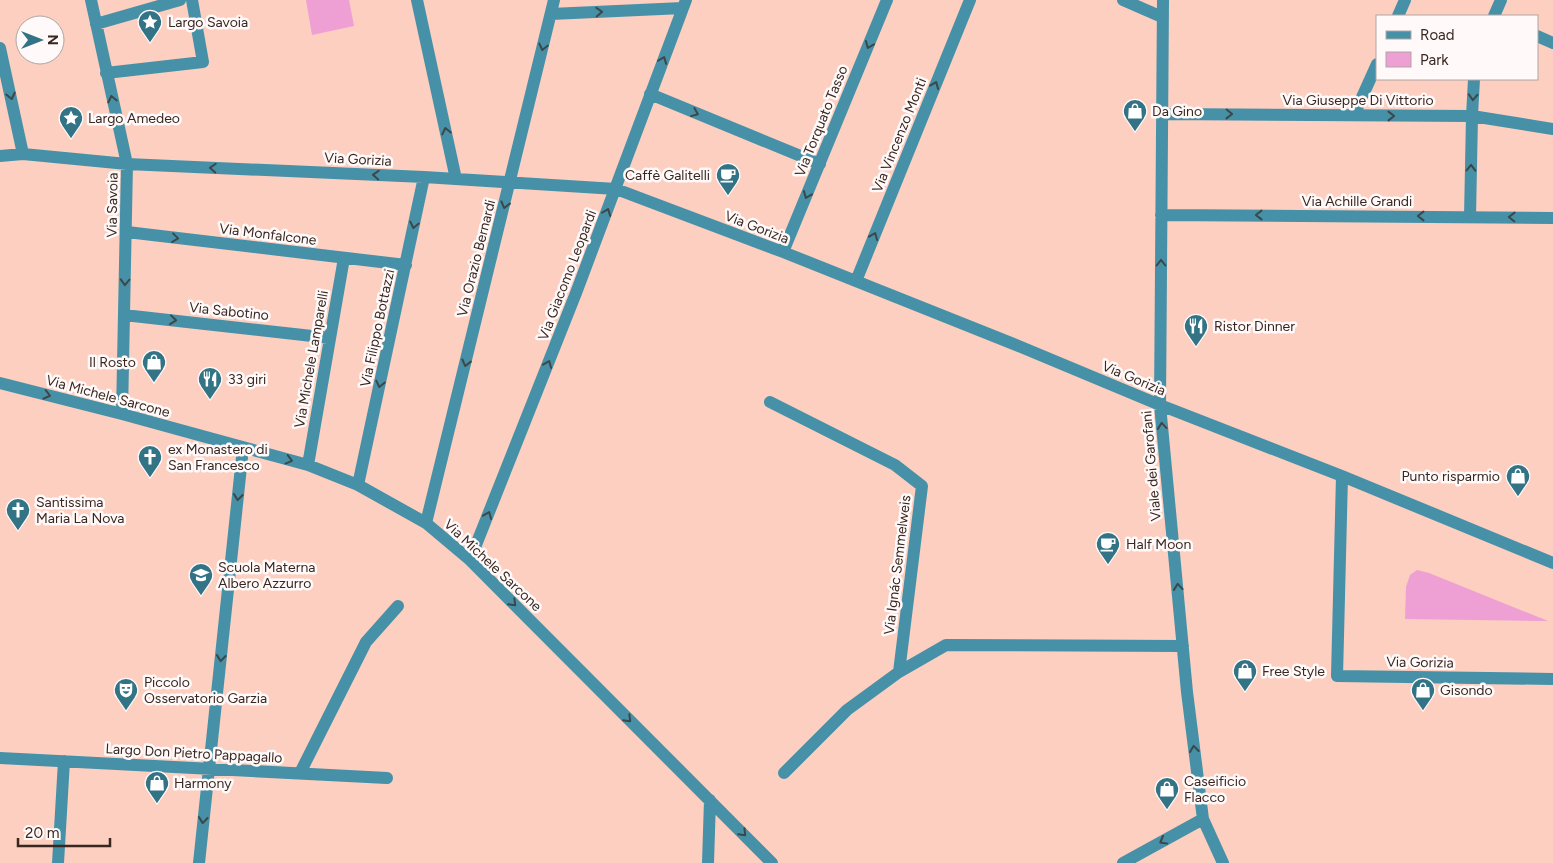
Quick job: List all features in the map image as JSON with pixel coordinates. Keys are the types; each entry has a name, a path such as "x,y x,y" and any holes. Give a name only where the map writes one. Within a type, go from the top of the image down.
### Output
{"street":[{"name":"Via Savoia","path":"91,0 127,164 122,414"},
{"path":"96,24 180,0"},
{"path":"106,73 203,62 192,0"},
{"path":"417,0 456,179"},
{"name":"Via Orazio Bernardi","path":"426,523 554,0"},
{"name":"Via Torquato Tasso","path":"783,252 887,0"},
{"name":"Via Vincenzo Monti","path":"856,281 970,0"},
{"path":"1123,0 1162,18"},
{"name":"Viale dei Garofani","path":"1163,0 1160,405 1187,692 1203,819 1222,863"},
{"path":"1398,15 1405,0"},
{"path":"1494,15 1501,0"},
{"path":"551,14 685,4"},
{"name":"Via Giacomo Leopardi","path":"470,560 576,293 685,4"},
{"path":"1538,36 1553,43"},
{"path":"0,48 23,154"},
{"path":"1354,116 1376,66"},
{"path":"1470,217 1474,80"},
{"path":"650,94 820,164"},
{"name":"Via Giuseppe Di Vittorio","path":"1162,114 1472,116 1553,129"},
{"name":"Via Gorizia","path":"0,156 23,154 127,164 424,177 616,189 856,281 1160,405 1342,476 1553,563"},
{"name":"Via Filippo Bottazzi","path":"358,485 424,177"},
{"name":"Via Achille Grandi","path":"1161,215 1553,218"},
{"name":"Via Monfalcone","path":"127,232 406,265"},
{"name":"Via Michele Lamparelli","path":"308,465 344,258"},
{"name":"Via Sabotino","path":"124,315 330,338"},
{"name":"Via Michele Sarcone","path":"0,383 308,465 358,485 426,523 470,560 772,863"},
{"name":"Via Ignác Semmelweis","path":"770,402 895,465 922,486 899,672"},
{"path":"199,863 243,448"},
{"name":"Via Gorizia","path":"1342,476 1337,676 1553,679"},
{"path":"300,773 366,642 398,606"},
{"path":"784,773 847,710 899,672 946,645 1183,646"},
{"name":"Largo Don Pietro Pappagallo","path":"0,758 387,778"},
{"path":"58,863 64,761"},
{"path":"708,863 710,800"},
{"path":"1123,863 1203,819"}],"green space":[{"path":"306,0 349,0 354,26 312,35"},
{"path":"1417,570 1429,573 1548,621 1405,619 1406,587 1410,575"}],"place":[{"name":"Largo Savoia","path":"150,43"},
{"name":"Da Gino","path":"1135,132"},
{"name":"Largo Amedeo","path":"71,139"},
{"name":"Caffè Galitelli","path":"728,196"},
{"name":"Ristor Dinner","path":"1196,347"},
{"name":"Il Rosto","path":"154,383"},
{"name":"33 giri","path":"210,400"},
{"name":"ex Monastero di San Francesco","path":"150,478"},
{"name":"Punto risparmio","path":"1518,497"},
{"name":"Santissima Maria La Nova","path":"18,531"},
{"name":"Half Moon","path":"1108,565"},
{"name":"Scuola Materna Albero Azzurro","path":"201,596"},
{"name":"Free Style","path":"1245,692"},
{"name":"Piccolo Osservatorio Garzia","path":"126,711"},
{"name":"Gisondo","path":"1423,711"},
{"name":"Harmony","path":"157,804"},
{"name":"Caseificio Flacco","path":"1167,810"}]}
